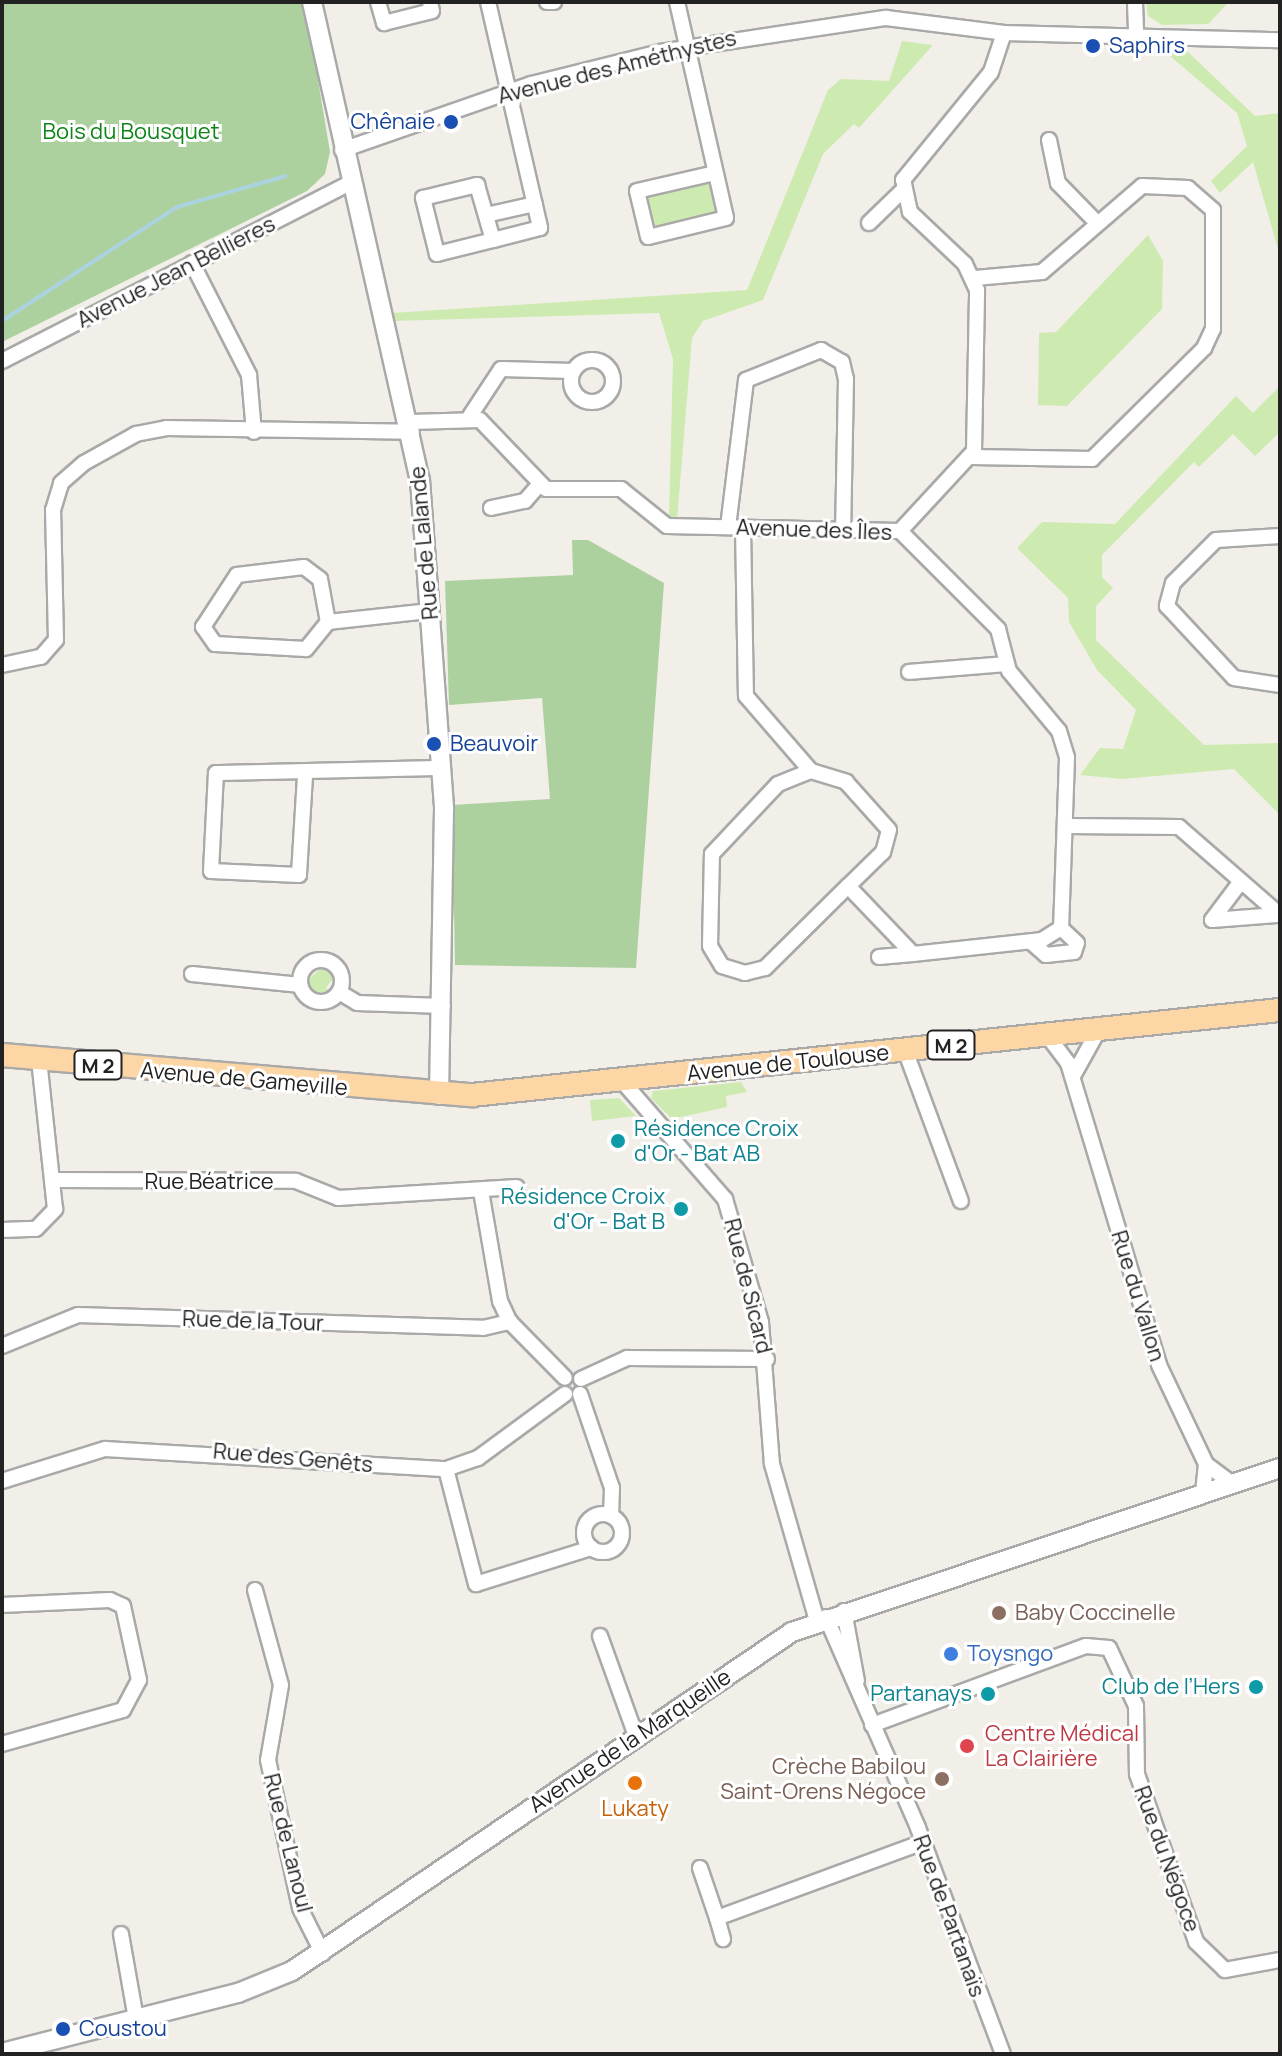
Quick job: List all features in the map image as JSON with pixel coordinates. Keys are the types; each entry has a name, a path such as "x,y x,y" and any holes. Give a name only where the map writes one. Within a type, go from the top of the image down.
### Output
{"main road":[{"name":"Avenue de Toulouse","path":"439,1095 622,1081 1280,1010"},
{"name":"Avenue de Gameville","path":"2,1055 439,1095"}],"street":[{"name":"Rue de Lalande","path":"312,2 342,150 411,427 430,611 441,768 443,1006 439,1095"},
{"path":"378,2 384,23 432,11 430,2"},
{"path":"488,2 540,228 493,240 437,254 423,198 477,185 493,240"},
{"path":"547,2 554,2"},
{"path":"677,2 726,218 648,237 637,191 715,173"},
{"path":"884,2 886,18"},
{"path":"1135,2 1136,33"},
{"name":"Avenue des Améthystes","path":"342,150 510,91 685,46 886,18 1004,33 1136,33 1280,40"},
{"path":"869,223 901,192 911,167 991,72 1004,33"},
{"path":"1049,140 1058,183 1096,222"},
{"name":"Avenue Jean Bellieres","path":"2,361 350,183"},
{"path":"972,457 1092,459 1210,339 1214,221 1205,199 1188,188 1142,186 1096,222 1042,272 975,278"},
{"path":"900,531 972,457 975,278 910,212 901,192"},
{"path":"486,215 535,204"},
{"path":"192,263 249,375 254,432"},
{"path":"811,771 742,686 736,527 746,380 821,350 842,362 846,379 843,529"},
{"path":"470,416 501,369 573,371"},
{"path":"2,665 41,657 56,640 53,510 61,483 136,434 411,427 470,416 488,426 539,485 525,501 491,508"},
{"name":"Avenue des Îles","path":"539,485 554,492 621,489 661,524 900,531 998,629 1006,664 1059,731 1067,826 1061,928 1077,943 1074,952 1046,955 1031,942"},
{"path":"1280,536 1216,540 1173,583 1167,606 1234,678 1280,685"},
{"path":"328,622 320,579 304,567 237,575 203,627 215,644 306,649 328,622 430,611"},
{"path":"909,672 1006,664"},
{"path":"305,776 299,875 211,871 216,773 305,776 317,768 441,768"},
{"path":"811,771 846,782 889,830 883,852 765,968 732,971 714,957 709,864 716,846 786,778 811,771"},
{"path":"1067,826 1179,827 1239,884 1279,915"},
{"path":"1239,884 1212,920 1279,915"},
{"path":"848,886 913,954"},
{"path":"879,957 1031,942 1061,928"},
{"path":"300,985 309,964 327,961 340,972 339,992"},
{"path":"192,974 300,985 316,1001 339,992"},
{"path":"339,992 357,1003 443,1006"},
{"path":"1073,1076 1099,1029"},
{"name":"Rue du Vallon","path":"1047,1035 1073,1076 1159,1365 1206,1464 1231,1483"},
{"path":"905,1050 961,1201"},
{"path":"2,1230 36,1229 55,1209 39,1059"},
{"name":"Rue de Sicard","path":"622,1081 717,1181 767,1359 772,1464 829,1617"},
{"name":"Rue Béatrice","path":"54,1180 296,1181 338,1198 465,1185 481,1191 517,1187"},
{"path":"446,1469 476,1584 591,1548 610,1552 620,1542 623,1529 611,1515 612,1488 573,1386 510,1322 481,1191"},
{"name":"Rue de la Tour","path":"2,1346 78,1315 483,1328 510,1322"},
{"name":"Rue des Genêts","path":"2,1481 105,1449 446,1469 478,1458 573,1386 627,1358 767,1359"},
{"path":"1203,1491 1206,1464"},
{"name":"Avenue de la Marqueille","path":"2,2053 238,1993 323,1954 635,1733 829,1617 1280,1468"},
{"path":"591,1548 587,1522 611,1515"},
{"name":"Rue de Lanoul","path":"255,1590 281,1685 268,1760 300,1908 323,1954"},
{"path":"2,1605 110,1600 123,1606 139,1680 123,1710 2,1744"},
{"name":"Rue de Partanaïs","path":"858,1689 857,1672 869,1603"},
{"name":"Rue de Partanaïs","path":"829,1617 857,1672"},
{"name":"Rue de Partanaïs","path":"829,1617 924,1842 1003,2054"},
{"path":"600,1636 635,1733"},
{"name":"Rue du Négoce","path":"872,1725 1086,1646 1109,1648 1136,1706 1137,1774 1201,1951 1234,1972 1280,1960"},
{"path":"717,1918 924,1842"},
{"path":"700,1868 723,1939"},
{"path":"121,1934 136,2019"}],"green space":[{"name":"Bois du Bousquet","path":"2,2 305,2 330,152 325,174 307,191 2,342"},
{"path":"1146,2 1229,2 1208,24 1162,25 1148,16"},
{"path":"902,41 933,45 859,128 854,124 823,154 763,300 703,321 692,338 677,520 669,518 673,359 659,313 394,321 392,313 747,290 828,90 841,79 889,81"},
{"path":"1163,50 1186,50 1255,116 1280,113 1280,256 1253,162 1220,193 1211,181 1247,146 1237,113"},
{"path":"711,180 720,212 652,230 648,194"},
{"path":"1148,235 1163,261 1162,309 1067,406 1038,405 1039,333 1056,332"},
{"path":"1280,386 1280,432 1255,456 1233,434 1199,467 1194,462 1102,555 1102,577 1113,588 1096,606 1096,640 1204,745 1280,743 1280,815 1234,769 1122,779 1080,775 1100,748 1123,749 1136,710 1097,670 1069,622 1068,598 1017,548 1042,522 1115,524 1236,396 1253,413"},
{"path":"572,540 588,540 664,583 636,968 455,965 452,805 550,799 542,698 449,705 445,581 573,575"},
{"path":"325,964 340,981 331,981 326,988 334,994 327,998 314,996 307,981"},
{"path":"741,1082 747,1092 726,1096 727,1107 672,1119 651,1098 653,1091"},
{"path":"619,1098 636,1116 592,1121 590,1100"}],"waterway":[{"path":"2,321 177,207 286,176"}],"place":[{"name":"Saphirs","path":"1093,46"},
{"name":"Chênaie","path":"451,122"},
{"name":"Beauvoir","path":"434,744"},
{"name":"Résidence Croix d'Or - Bat AB","path":"618,1141"},
{"name":"Résidence Croix d'Or - Bat B","path":"681,1209"},
{"name":"Baby Coccinelle","path":"999,1613"},
{"name":"Toysngo","path":"951,1654"},
{"name":"Club de l’Hers","path":"1256,1687"},
{"name":"Partanays","path":"988,1694"},
{"name":"Centre Médical La Clairière","path":"967,1746"},
{"name":"Crèche Babilou Saint-Orens Négoce","path":"942,1779"},
{"name":"Lukaty","path":"635,1783"},
{"name":"Coustou","path":"63,2029"}]}
